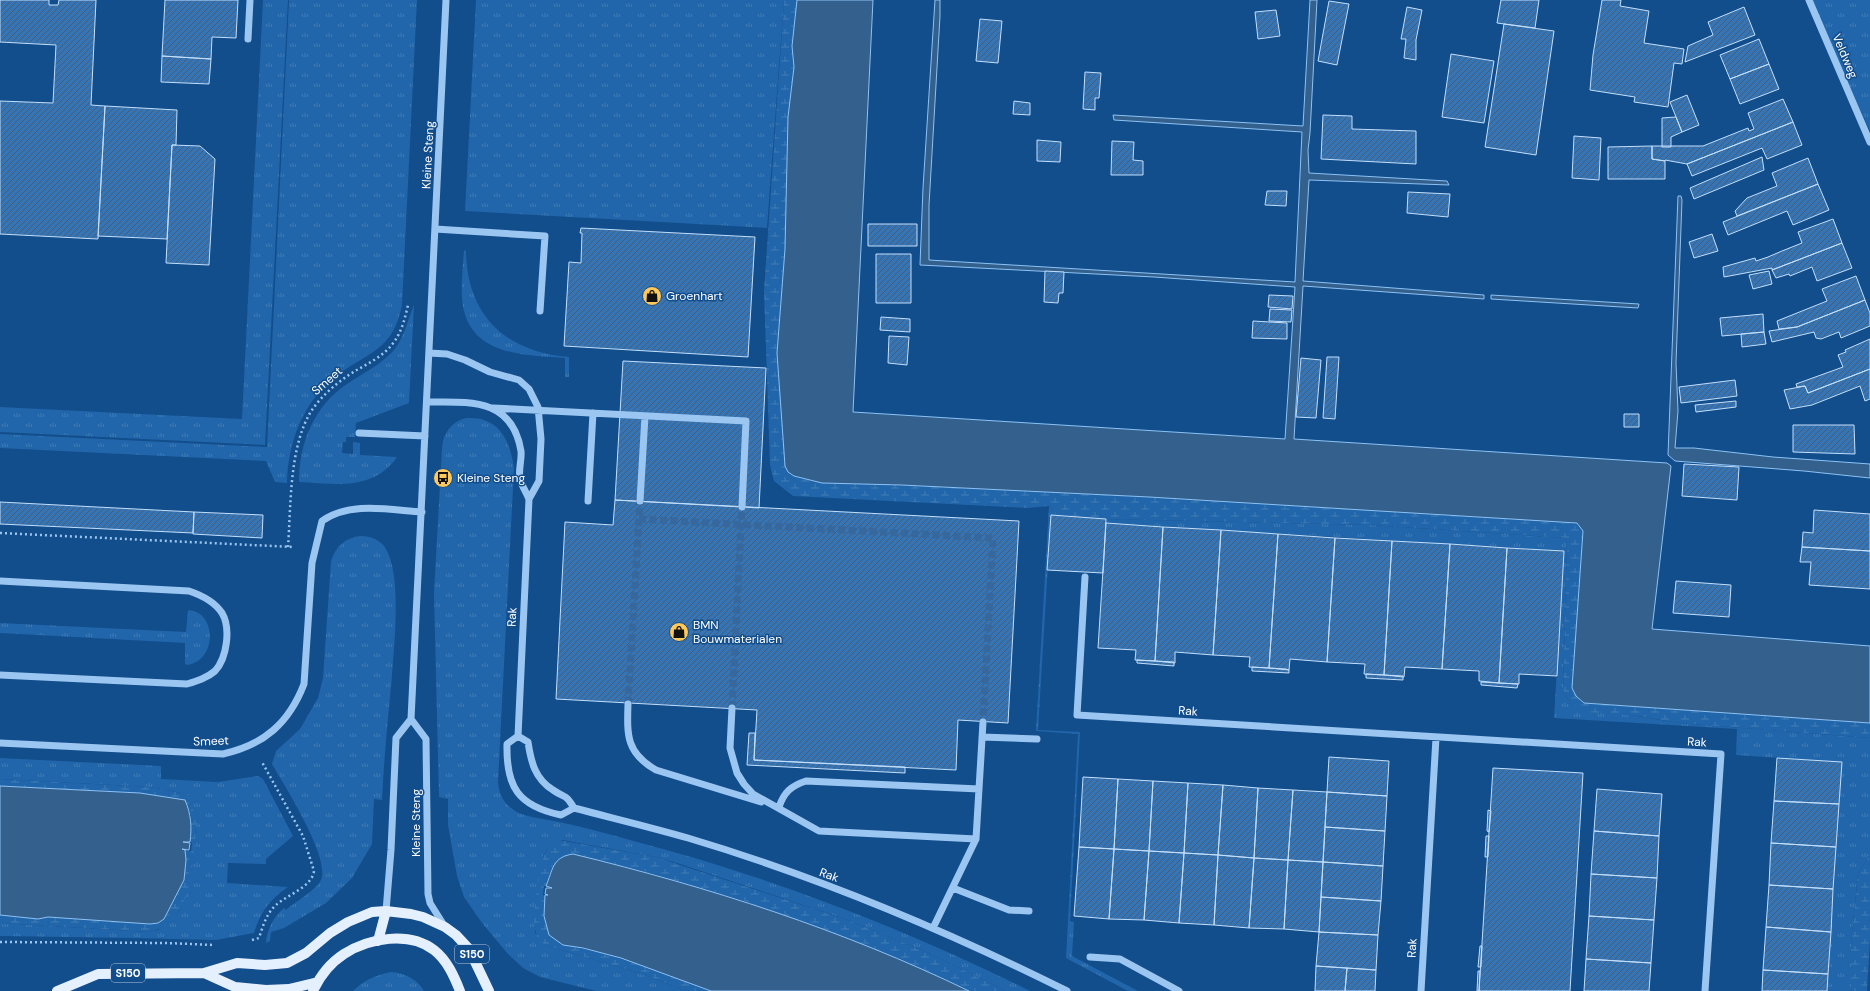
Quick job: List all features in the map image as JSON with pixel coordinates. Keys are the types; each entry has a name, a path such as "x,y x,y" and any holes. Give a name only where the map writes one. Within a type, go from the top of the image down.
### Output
{"main road":[{"name":"S150","path":"57,991 98,974 204,973 237,963 266,965 287,963 306,953 330,933 348,922 372,912 386,911 411,914 445,927 456,935 469,949 492,990"},
{"path":"378,941 386,911"},
{"name":"S150","path":"204,973 235,987 251,989 289,989 315,986 329,966 344,954 378,941 393,938 407,939 423,943 435,950 448,964 460,991"}],"street":[{"path":"248,39 250,0"},
{"name":"Kleine Steng","path":"386,911 391,850 396,738 411,719 446,0"},
{"name":"Veldweg","path":"1809,0 1870,142"},
{"path":"435,229 545,236 540,311"},
{"name":"Rak","path":"429,353 447,354 465,360 490,372 519,380 529,389 535,398 539,410 541,439 540,481 529,499"},
{"name":"Rak","path":"427,402 468,402 492,408 502,415 512,426 519,440 521,455 520,478 529,499 518,736"},
{"path":"492,408 746,421 742,507"},
{"path":"588,501 593,413"},
{"path":"640,501 645,416"},
{"path":"359,433 425,436"},
{"name":"Smeet","path":"0,743 212,754 235,751 263,738 283,722 296,703 304,684 312,563 322,521 332,514 357,508 422,512"},
{"name":"Rak","path":"1085,577 1077,715 1436,738 1721,754 1705,991"},
{"path":"0,581 189,591 201,594 222,613 226,643 220,664 215,671 199,681 187,684 0,675"},
{"path":"628,704 628,737 633,750 647,765 656,770 778,807"},
{"path":"732,708 730,748 737,773 753,794 819,831 976,839"},
{"name":"Kleine Steng","path":"411,719 426,739 428,894 430,903 445,927"},
{"path":"933,928 976,839 983,722"},
{"path":"518,736 528,742 530,758 537,774 549,788 566,796 574,808 561,815 546,812 531,804 516,790 510,778 507,767 507,744 518,736"},
{"path":"982,737 1037,739"},
{"name":"Rak","path":"1421,991 1436,738"},
{"path":"778,807 782,797 788,789 806,781 979,789"},
{"name":"Rak","path":"574,808 688,838 764,863 849,894 933,928 1067,991"},
{"path":"953,888 1009,910 1029,911"},
{"path":"1090,957 1120,959 1179,991"}],"path":[{"name":"Smeet","path":"288,547 295,461 298,443 304,424 312,410 320,399 343,378 384,353 401,330 409,304 409,297 431,298"},
{"path":"0,533 315,548"},
{"path":"246,941 259,938 264,923 275,906 307,883 314,875 303,836 252,744"},
{"path":"0,942 167,943 215,945"}],"green space":[{"path":"263,0 288,0 265,445 0,432 0,407 242,419"},
{"path":"289,0 417,0 402,305 398,320 392,332 378,349 336,376 324,386 306,410 294,438 290,453 287,483 275,482 266,461 0,448 0,434 267,447"},
{"path":"476,0 784,0 767,228 465,211"},
{"path":"784,0 797,0 792,46 794,67 788,117 785,249 777,353 785,466 791,475 812,481 1149,497 1577,523 1583,531 1576,696 1584,703 1870,723 1870,738 1679,723 1638,716 1586,712 1571,705 1563,690 1567,538 1370,525 1106,519 1056,515 1049,506 1027,508 793,496 774,481 770,465 764,291"},
{"path":"1811,0 1870,0 1870,131 1869,129"},
{"path":"464,250 466,251 468,274 474,294 482,312 494,326 509,338 526,347 547,354 569,357 569,377 565,377 565,358 532,356 500,349 486,342 474,332 466,318 462,299"},
{"path":"414,305 409,403 356,423 355,437 346,437 346,442 343,442 342,453 353,454 353,442 360,443 360,455 397,457 388,468 377,476 365,480 340,484 299,482 305,440 317,414 335,393 378,364 394,350 403,334"},
{"path":"466,418 477,418 487,421 501,432 506,439 514,468 498,782 499,789 505,802 515,811 526,815 582,827 682,854 834,905 933,945 1030,991 1006,991 931,954 845,919 680,864 656,857 562,840 547,849 543,856 535,912 535,933 547,946 640,973 686,991 596,991 540,977 523,968 508,954 482,923 464,897 457,876 448,825 448,799 439,797 434,594 442,448 446,433 452,425"},
{"path":"1049,506 1056,515 1051,515 1038,730 1080,732 1070,921 1074,922 1072,956 1138,991 1128,991 1066,958 1078,734 1036,731"},
{"path":"1106,519 1370,525 1567,538 1563,690 1571,705 1679,723 1870,738 1870,854 1858,873 1851,943 1851,991 1827,991 1841,762 1736,755 1737,729 1554,718 1564,551 1106,523"},
{"path":"360,536 375,539 386,549 391,561 394,576 396,611 382,800 374,799 372,844 352,878 326,903 284,928 271,932 270,941 266,943 269,928 277,915 284,908 286,910 310,892 321,880 322,870 313,839 272,764 276,751 300,729 318,698 323,678 331,561 338,547 350,539"},
{"path":"189,610 198,613 205,619 209,628 210,637 208,647 204,655 197,662 188,665 185,664 185,643 0,633 0,623 186,632"},
{"path":"0,758 161,766 161,779 218,782 258,776 263,779 293,836 266,859 266,864 228,863 227,883 288,887 276,896 266,907 259,919 254,933 216,940 0,936 0,923 149,932 158,930 179,911 196,831 187,794 150,787 0,779"},
{"path":"0,779 150,787 187,794 195,815 196,824 193,864 184,901 171,921 161,928 149,932 0,923 0,915 38,919 48,917 150,924 158,923 164,919 184,880 186,860 185,850 191,851 192,843 190,842 191,816 185,800 140,793 0,786"},
{"path":"558,840 656,857 845,919 931,954 1006,991 969,991 879,952 744,901 650,873 573,854 551,871 546,886 544,886 543,895 545,896 544,916 563,945 620,958 711,991 686,991 640,973 547,946 538,940 534,926 536,898 540,866 543,858 548,848"},
{"path":"1870,854 1870,939 1867,991 1851,991 1851,943 1858,873"},
{"path":"391,972 410,977 418,983 424,991 353,991 370,978"}],"shaded area":[{"path":"797,0 873,0 853,412 1285,439 1295,287 1154,277 920,265 923,188 935,0 940,0 940,16 929,205 929,260 1295,282 1302,132 1114,120 1113,115 1303,126 1310,0 1317,0 1308,150 1309,173 1447,181 1449,185 1309,180 1303,281 1484,295 1484,299 1303,286 1294,439 1667,463 1671,466 1652,629 1870,646 1870,723 1584,703 1576,696 1572,688 1583,531 1577,523 1149,497 901,485 822,483 794,476 788,472 785,466 777,353 785,249 788,117 794,67 792,46"},
{"path":"1678,196 1681,196 1682,200 1676,363 1678,411 1675,448 1694,448 1773,457 1870,464 1870,478 1804,471 1675,461 1668,455"},
{"path":"1491,295 1639,304 1638,308 1491,299"},
{"path":"0,786 140,793 185,800 190,815 191,831 190,842 183,842 190,843 189,850 182,849 185,850 186,860 184,880 164,919 158,923 150,924 48,917 38,919 0,915"},
{"path":"573,854 675,881 775,912 873,948 969,991 711,991 621,958 583,948 563,945 549,935 544,916 545,895 548,895 545,894 546,888 552,888 546,886 554,865 561,858"}],"building":[{"path":"0,0 49,0 49,5 58,5 59,0 96,0 91,105 105,106 98,239 0,234 0,101 53,103 56,45 0,42"},
{"path":"165,0 238,0 236,38 212,37 211,59 162,56"},
{"path":"1501,0 1539,0 1535,28 1497,23"},
{"path":"1602,0 1621,0 1620,6 1649,11 1644,43 1684,49 1682,64 1674,63 1668,107 1634,102 1635,97 1590,90 1593,55"},
{"path":"1329,1 1349,4 1337,65 1318,61"},
{"path":"1407,7 1422,10 1416,40 1416,60 1404,58 1406,39 1401,39"},
{"path":"1744,7 1755,35 1685,62 1688,46 1713,35 1708,22"},
{"path":"1276,10 1280,36 1258,39 1255,12"},
{"path":"980,19 1002,21 998,63 976,61"},
{"path":"1504,24 1554,31 1536,155 1485,147"},
{"path":"1759,39 1769,64 1730,79 1720,55"},
{"path":"1451,54 1494,61 1484,123 1442,117"},
{"path":"162,56 211,59 209,84 161,82"},
{"path":"1769,64 1779,89 1740,104 1730,79"},
{"path":"1085,72 1101,73 1099,98 1095,98 1095,110 1083,109"},
{"path":"1687,95 1699,125 1682,132 1670,102"},
{"path":"1783,99 1793,122 1687,164 1652,159 1652,146 1703,146 1748,128 1749,131 1754,129 1748,113"},
{"path":"1014,101 1030,103 1030,115 1013,114"},
{"path":"105,106 177,110 176,145 172,145 167,239 98,236"},
{"path":"1323,115 1352,116 1352,129 1416,131 1416,164 1321,159"},
{"path":"1676,117 1682,132 1671,137 1671,147 1662,147 1662,118"},
{"path":"1793,122 1802,145 1767,159 1762,148 1692,176 1687,164"},
{"path":"1574,136 1601,138 1599,180 1572,178"},
{"path":"1037,140 1061,142 1060,162 1037,161"},
{"path":"1112,141 1134,142 1133,160 1143,161 1143,175 1111,175"},
{"path":"172,145 200,146 215,159 209,265 166,263"},
{"path":"1652,146 1652,159 1665,161 1665,179 1608,179 1608,147"},
{"path":"1762,157 1764,170 1694,199 1690,188"},
{"path":"1808,158 1818,184 1737,216 1735,211 1747,198 1777,186 1772,173"},
{"path":"1818,184 1829,210 1793,225 1787,211 1728,235 1723,222"},
{"path":"1267,191 1287,191 1286,206 1265,205"},
{"path":"1408,192 1450,194 1448,217 1407,213"},
{"path":"1833,219 1842,243 1772,270 1772,268 1724,277 1723,267 1755,258 1756,261 1802,243 1798,232"},
{"path":"868,224 917,224 917,246 868,246"},
{"path":"581,228 755,237 748,357 564,346 569,262 581,263"},
{"path":"1712,234 1718,251 1694,258 1689,242"},
{"path":"1842,243 1852,268 1817,281 1812,267 1790,276 1789,274 1776,278 1772,270"},
{"path":"876,254 911,254 911,303 876,303"},
{"path":"1045,271 1064,272 1063,293 1059,293 1058,303 1044,302"},
{"path":"1769,271 1772,284 1753,289 1749,275"},
{"path":"1856,276 1865,300 1797,327 1779,329 1777,321 1827,301 1822,289"},
{"path":"1269,295 1293,296 1292,309 1268,307"},
{"path":"1865,300 1870,313 1870,326 1841,338 1839,332 1821,339 1816,338 1814,332 1772,342 1769,331 1797,327"},
{"path":"1270,309 1292,310 1291,322 1269,321"},
{"path":"1763,314 1764,332 1722,336 1720,318"},
{"path":"881,317 910,319 910,332 880,330"},
{"path":"1253,321 1287,323 1287,339 1252,338"},
{"path":"1764,332 1766,344 1742,347 1741,334"},
{"path":"889,336 909,337 907,365 888,363"},
{"path":"1870,339 1870,369 1808,393 1805,386 1797,387 1796,384 1843,367 1838,355 1846,352 1845,350"},
{"path":"1327,357 1339,357 1335,419 1323,418"},
{"path":"1301,358 1321,360 1316,418 1296,417"},
{"path":"623,361 766,368 759,508 615,500"},
{"path":"1870,369 1870,399 1865,401 1860,386 1812,405 1790,409 1784,390 1805,386 1808,393"},
{"path":"1735,380 1737,396 1681,403 1679,387"},
{"path":"1736,401 1736,407 1696,412 1695,405"},
{"path":"1624,414 1639,414 1639,427 1624,427"},
{"path":"1793,425 1854,425 1855,454 1793,452"},
{"path":"1684,464 1739,467 1737,500 1682,496"},
{"path":"615,500 1019,521 1008,723 958,720 956,770 754,760 757,710 556,699 565,522 613,525"},
{"path":"0,502 194,512 193,533 0,524"},
{"path":"1814,510 1870,514 1870,551 1802,547 1803,532 1813,533"},
{"path":"194,512 263,515 262,538 193,534"},
{"path":"1051,515 1106,519 1103,573 1047,570"},
{"path":"1106,523 1163,527 1155,661 1135,660 1136,650 1098,648"},
{"path":"1163,527 1221,530 1213,655 1175,652 1175,663 1155,661"},
{"path":"1221,530 1278,534 1269,668 1249,667 1250,657 1213,655"},
{"path":"1278,534 1335,538 1327,662 1290,659 1289,670 1269,668"},
{"path":"1335,538 1392,541 1384,675 1364,674 1365,664 1327,662"},
{"path":"1392,541 1450,544 1442,669 1405,667 1404,677 1384,675"},
{"path":"1450,544 1507,548 1499,683 1479,681 1479,671 1442,669"},
{"path":"1802,547 1870,551 1870,589 1809,585 1811,562 1800,562"},
{"path":"1507,548 1564,551 1557,676 1519,674 1519,684 1499,683"},
{"path":"1676,581 1731,585 1729,617 1673,613"},
{"path":"1137,660 1174,662 1174,666 1137,663"},
{"path":"1252,667 1286,669 1289,670 1289,673 1252,671"},
{"path":"1366,674 1403,676 1403,680 1366,678"},
{"path":"1481,682 1518,684 1517,688 1481,685"},
{"path":"749,733 755,733 754,760 905,767 905,773 747,765"},
{"path":"1329,757 1389,761 1387,796 1327,792"},
{"path":"1777,758 1842,762 1839,804 1774,801"},
{"path":"1493,768 1583,773 1570,991 1479,991"},
{"path":"1083,777 1118,779 1114,849 1079,847"},
{"path":"1118,779 1153,781 1149,851 1114,849"},
{"path":"1153,781 1188,783 1184,853 1149,851"},
{"path":"1188,783 1223,785 1218,855 1184,853"},
{"path":"1223,785 1258,788 1254,858 1218,855"},
{"path":"1258,788 1293,790 1288,860 1254,858"},
{"path":"1597,789 1662,794 1659,836 1594,831"},
{"path":"1293,790 1327,792 1323,862 1288,860"},
{"path":"1327,792 1387,796 1385,831 1325,827"},
{"path":"1774,801 1839,804 1836,847 1771,843"},
{"path":"1488,810 1491,811 1489,832 1487,831"},
{"path":"1325,827 1385,831 1383,866 1323,862"},
{"path":"1594,831 1659,836 1657,878 1591,874"},
{"path":"1486,836 1489,836 1488,857 1485,857"},
{"path":"1771,843 1836,847 1833,889 1769,885"},
{"path":"1079,847 1114,849 1109,919 1074,916"},
{"path":"1114,849 1149,851 1144,920 1109,919"},
{"path":"1149,851 1184,853 1179,923 1144,920"},
{"path":"1184,853 1218,855 1214,925 1179,923"},
{"path":"1218,855 1254,858 1249,928 1214,925"},
{"path":"1254,858 1288,860 1284,929 1249,928"},
{"path":"1288,860 1323,862 1319,932 1284,929"},
{"path":"1323,862 1383,866 1381,901 1321,897"},
{"path":"1591,874 1657,878 1654,920 1589,916"},
{"path":"1769,885 1833,889 1831,932 1766,927"},
{"path":"1321,897 1381,901 1378,935 1319,932"},
{"path":"1589,916 1654,920 1651,963 1586,959"},
{"path":"1766,927 1831,932 1828,974 1763,970"},
{"path":"1319,932 1378,935 1376,970 1316,966"},
{"path":"1480,946 1482,946 1481,967 1478,967"},
{"path":"1586,959 1651,963 1649,991 1584,991"},
{"path":"1316,966 1347,968 1345,991 1315,991"},
{"path":"1347,968 1376,970 1375,991 1345,991"},
{"path":"1763,970 1828,974 1827,991 1762,991"},
{"path":"1478,971 1480,971 1479,991 1477,991"}],"tunnel":[{"path":"628,704 640,501"},
{"path":"732,708 742,507"},
{"path":"639,519 993,538 983,722"}],"place":[{"name":"Groenhart","path":"652,296"},
{"name":"Kleine Steng","path":"443,478"},
{"name":"BMN Bouwmaterialen","path":"679,632"}]}
